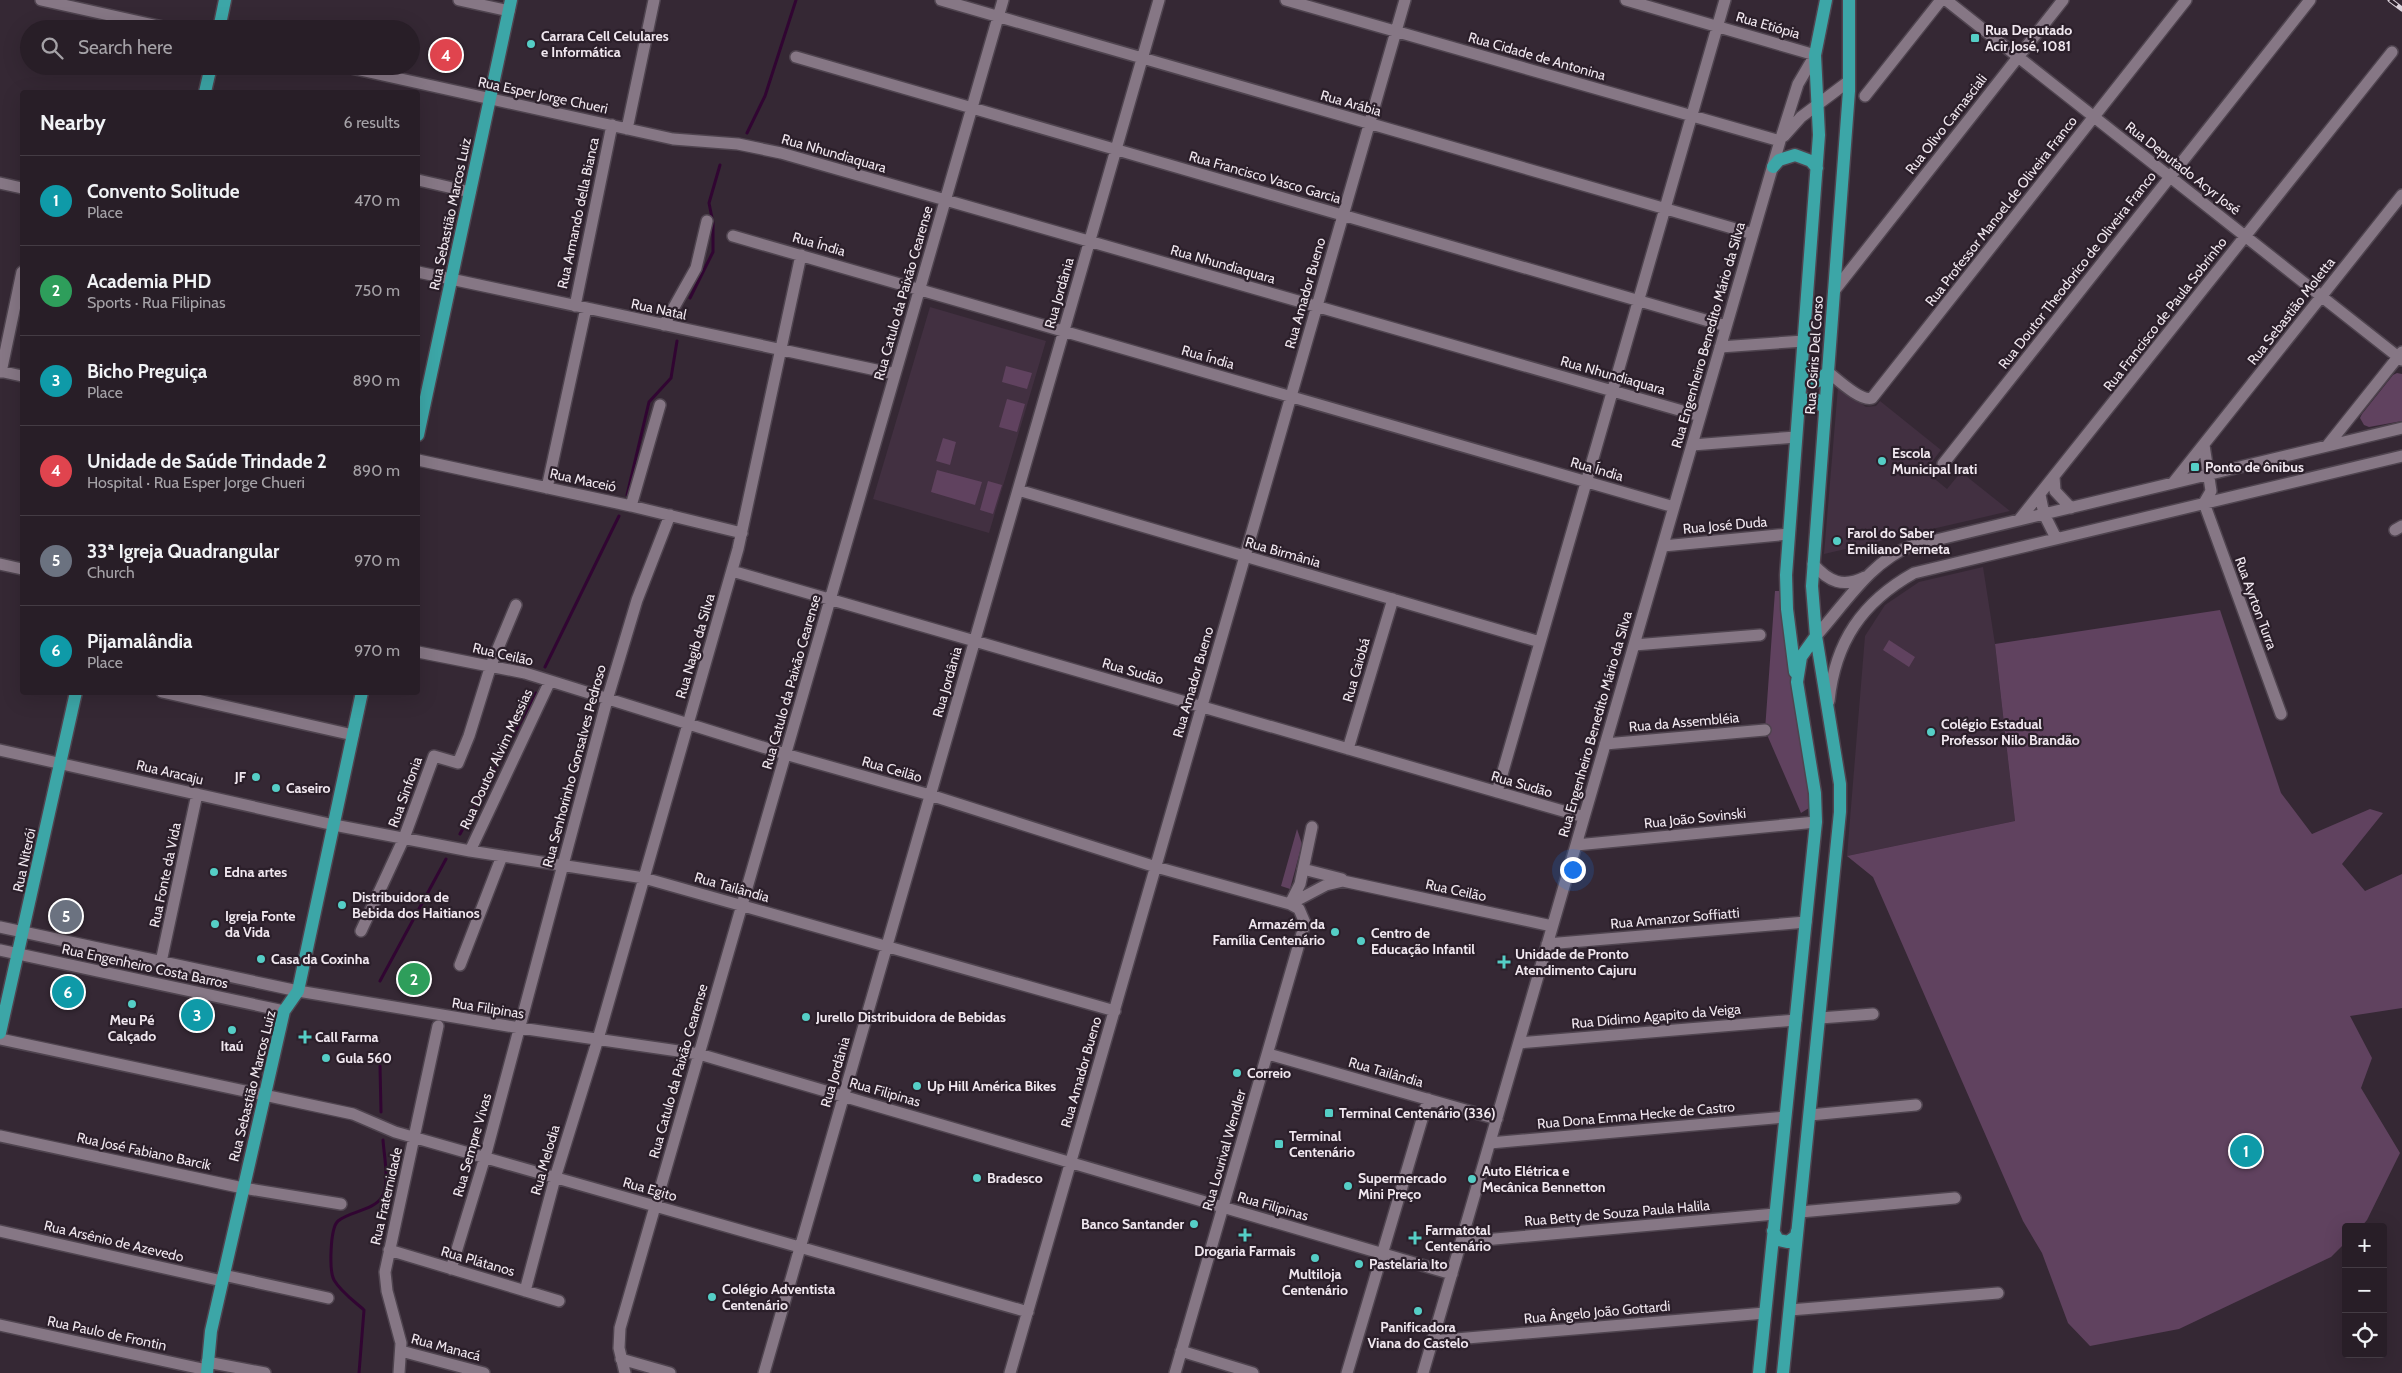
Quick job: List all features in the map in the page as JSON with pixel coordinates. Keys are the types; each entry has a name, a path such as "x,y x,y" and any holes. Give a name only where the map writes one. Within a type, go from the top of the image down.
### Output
{"main road":[{"path":"221,20 225,0"},
{"name":"Rua Osíris Del Corso","path":"1759,1373 1816,822 1816,793 1797,682 1786,592 1819,136 1815,55 1826,0"},
{"name":"Rua Osíris Del Corso","path":"1783,1373 1841,797 1812,600 1813,564 1850,81 1849,0"},
{"name":"Rua Sebastião Marcos Luiz","path":"420,426 510,5"},
{"path":"205,90 209,75"},
{"path":"1773,167 1778,160 1795,155 1811,161 1817,168"},
{"path":"1801,374 1812,382 1818,381 1828,372"},
{"path":"1799,405 1803,400 1816,399 1825,409"},
{"path":"1797,682 1801,657 1816,636"},
{"name":"Rua Niterói","path":"0,1033 16,954 24,932 75,695"},
{"name":"Rua Sebastião Marcos Luiz","path":"207,1368 210,1336 264,1096 284,1011 298,991 361,695"},
{"path":"1802,955 1805,960 1816,963 1825,957"},
{"path":"1799,987 1807,978 1819,980 1823,985"},
{"path":"1773,1231 1778,1240 1788,1242 1796,1236 1797,1231"},
{"path":"1770,1269 1771,1263 1782,1256 1793,1262 1794,1269"}],"street":[{"path":"40,0 131,20"},
{"path":"459,0 510,5"},
{"path":"627,129 654,0"},
{"name":"Rua Arábia","path":"941,0 1753,234"},
{"name":"Rua Catulo da Paixão Cearense","path":"625,1373 618,1348 620,1328 1003,0"},
{"name":"Rua Jordânia","path":"764,1373 1160,0"},
{"name":"Rua Cidade de Antonina","path":"1286,0 1780,141"},
{"name":"Rua Amador Bueno","path":"1010,1373 1405,0"},
{"name":"Rua Etiópia","path":"1626,0 1815,55"},
{"path":"1496,792 1725,0"},
{"path":"1865,96 1941,0"},
{"name":"Rua Deputado Acyr José","path":"1946,0 2321,297 2401,356"},
{"name":"Rua Olivo Carnasciali","path":"1834,291 2063,0"},
{"name":"Rua Professor Manoel de Oliveira Franco","path":"1828,372 1860,396 1868,399 1872,398 2186,0"},
{"name":"Rua Doutor Theodorico de Oliveira Franco","path":"1943,464 2310,0"},
{"name":"Rua Francisco de Paula Sobrinho","path":"2019,520 2392,52"},
{"name":"Rua Engenheiro Benedito Mário da Silva","path":"1423,1373 1780,141 1798,84 1815,55"},
{"name":"Rua Francisco Vasco Garcia","path":"796,58 1726,326"},
{"name":"Rua Esper Jorge Chueri","path":"382,75 686,141 738,144"},
{"name":"Rua Engenheiro Benedito Mário da Silva","path":"1780,141 1800,117 1850,81"},
{"name":"Rua Armando della Bianca","path":"547,488 612,126"},
{"name":"Rua Nhundiaquara","path":"738,144 781,153 1700,416"},
{"path":"420,180 470,192"},
{"path":"0,183 20,188"},
{"name":"Rua Sebastião Moletta","path":"2172,483 2402,195"},
{"path":"664,325 696,268 706,221"},
{"name":"Rua Índia","path":"733,236 1674,507"},
{"name":"Rua Nagib da Silva","path":"598,1039 742,533 801,255"},
{"path":"1836,264 1844,267 1853,266"},
{"name":"Rua Natal","path":"420,272 895,374"},
{"path":"20,282 1,372 20,376"},
{"path":"1720,347 1804,341"},
{"path":"2327,446 2401,356"},
{"path":"631,506 660,405"},
{"path":"1816,636 1871,573 1886,560 1905,548 2402,428"},
{"path":"1692,445 1796,437"},
{"path":"2204,445 2211,492 2204,503"},
{"path":"1828,710 1833,672 1839,654 1855,625 1885,592 1900,581 1926,569 2402,456"},
{"name":"Rua Maceió","path":"420,460 631,506 742,533"},
{"path":"2054,477 2055,491 2071,508"},
{"name":"Rua Birmânia","path":"1018,490 1540,642"},
{"path":"2040,494 2044,514 2056,538"},
{"name":"Rua Ayrton Turra","path":"2204,503 2281,714"},
{"name":"Rua Senhorinho Gonsalves Pedroso","path":"520,1028 607,700 637,600 670,516"},
{"name":"Rua José Duda","path":"1663,546 1789,534"},
{"path":"0,564 20,569"},
{"path":"1813,564 1826,577 1839,583 1855,582 1871,573"},
{"name":"Rua Sudão","path":"732,571 1584,818"},
{"name":"Rua Caiobá","path":"1348,749 1392,599"},
{"name":"Rua Sinfonia","path":"361,931 404,838 434,756 458,762 472,726 491,665 516,606"},
{"path":"1634,645 1760,635"},
{"name":"Rua Ceilão","path":"420,652 491,665 550,681 688,725 930,795 1156,867 1290,904 1334,882 1354,882"},
{"name":"Rua Doutor Alvim Messias","path":"470,851 550,681"},
{"path":"175,695 353,735"},
{"name":"Rua da Assembléia","path":"1605,744 1766,730"},
{"name":"Rua Aracaju","path":"0,750 334,825"},
{"name":"Rua Fonte da Vida","path":"161,962 197,794"},
{"name":"Rua João Sovinski","path":"1576,845 1816,822"},
{"name":"Rua Tailândia","path":"334,825 470,851 644,878 1114,1011"},
{"path":"1290,904 1300,884 1312,827"},
{"path":"460,965 502,856"},
{"name":"Rua Ceilão","path":"1303,869 1552,926"},
{"name":"Rua Lourival Wendler","path":"1175,1373 1305,923 1299,909 1290,904"},
{"name":"Rua Amanzor Soffiatti","path":"1547,944 1806,922"},
{"name":"Rua Engenheiro Costa Barros","path":"0,926 298,991"},
{"name":"Rua Engenheiro Costa Barros","path":"0,950 284,1011"},
{"name":"Rua Filipinas","path":"298,991 520,1028 699,1054 1452,1274"},
{"path":"1820,1018 1873,1014"},
{"name":"Rua Dídimo Agapito da Veiga","path":"1519,1043 1796,1020"},
{"name":"Rua Fraternidade","path":"399,1373 400,1336 385,1282 389,1250 438,1026"},
{"name":"Rua Sempre Vivas","path":"451,1269 485,1157 520,1028"},
{"name":"Rua Egito","path":"0,1039 353,1114 387,1129 415,1138 1028,1312"},
{"name":"Rua Melodia","path":"525,1290 555,1178 598,1039"},
{"name":"Rua Tailândia","path":"1268,1054 1497,1118"},
{"path":"1347,1373 1428,1099"},
{"path":"1810,1115 1916,1105"},
{"name":"Rua Dona Emma Hecke de Castro","path":"1490,1143 1786,1117"},
{"name":"Rua José Fabiano Barcik","path":"0,1136 243,1188 341,1204"},
{"path":"1800,1212 1955,1198"},
{"name":"Rua Betty de Souza Paula Halila","path":"1461,1242 1775,1214"},
{"name":"Rua Arsênio de Azevedo","path":"0,1231 328,1298"},
{"name":"Rua Plátanos","path":"389,1250 559,1301"},
{"path":"1790,1310 1998,1293"},
{"name":"Rua Ângelo João Gottardi","path":"1432,1341 1765,1313"},
{"name":"Rua Paulo de Frontin","path":"0,1325 207,1368 265,1373"},
{"name":"Rua Manacá","path":"401,1351 484,1373"},
{"path":"1181,1351 1253,1373"},
{"path":"621,1359 670,1373"}],"shaded area":[{"path":"930,307 1046,341 989,533 873,499"},
{"path":"1006,366 1032,373 1027,389 1002,382"},
{"path":"2397,373 2402,374 2402,421 2369,427 2364,425 2360,418 2362,414 2393,375"},
{"name":"Escola Municipal Irati","path":"1838,387 1866,407 1876,406 1880,401 1941,450 1925,471 1947,489 1961,472 2010,511 1824,554"},
{"path":"1007,399 1025,404 1017,432 999,427"},
{"path":"943,438 956,442 950,465 936,461"},
{"path":"937,470 982,482 975,505 931,492"},
{"path":"988,481 1002,485 993,514 980,510"},
{"name":"Colégio Estadual Professor Nilo Brandão","path":"1983,567 1995,644 2015,821 1847,856 1865,636 1885,605 1919,582"},
{"path":"1775,591 1780,591 1782,623 1808,790 1809,808 1801,813 1765,730"},
{"path":"2220,610 2281,793 2312,834 2370,809 2383,813 2342,864 2365,891 2402,874 2402,1008 2350,1016 2372,1058 2361,1088 2400,1153 2367,1220 2364,1223 2342,1223 2342,1246 2331,1257 2179,1329 2090,1346 2068,1323 2042,1253 2023,1221 1873,877 1847,856 2015,821 1995,644"},
{"path":"1889,640 1915,657 1909,667 1883,650"},
{"path":"1297,829 1302,844 1290,889 1281,886"}],"waterway":[{"path":"747,133 765,96 796,0"},
{"path":"690,298 713,252 713,223 709,203 720,165"},
{"path":"627,495 649,402 671,378 677,341"},
{"path":"545,667 619,516"},
{"path":"460,834 536,693"},
{"path":"380,981 446,859"},
{"path":"380,1066 381,1112"},
{"path":"359,1373 364,1310 334,1280 331,1268 332,1240 335,1225 338,1221 373,1205 382,1197 386,1184 383,1140"}],"railway":[{"path":"2390,0 2402,9"}],"place":[{"name":"Rua Deputado Acir José, 1081","path":"1975,38"},
{"name":"Carrara Cell Celulares e Informática","path":"531,44"},
{"name":"Unidade de Saúde Trindade 2","path":"446,55"},
{"name":"Escola Municipal Irati","path":"1882,461"},
{"name":"Ponto de ônibus","path":"2195,467"},
{"name":"Farol do Saber Emiliano Perneta","path":"1837,541"},
{"name":"Colégio Estadual Professor Nilo Brandão","path":"1931,732"},
{"name":"JF","path":"256,777"},
{"name":"Caseiro","path":"276,788"},
{"name":"Edna artes","path":"214,872"},
{"name":"Distribuidora de Bebida dos Haitianos","path":"342,905"},
{"name":"33ª Igreja Quadrangular","path":"66,916"},
{"name":"Igreja Fonte da Vida","path":"215,924"},
{"name":"Armazém da Família Centenário","path":"1335,932"},
{"name":"Centro de Educação Infantil","path":"1361,941"},
{"name":"Casa da Coxinha","path":"261,959"},
{"name":"Unidade de Pronto Atendimento Cajuru","path":"1504,962"},
{"name":"Academia PHD","path":"414,979"},
{"name":"Pijamalândia","path":"68,992"},
{"name":"Meu Pé Calçado","path":"132,1004"},
{"name":"Bicho Preguiça","path":"197,1015"},
{"name":"Jurello Distribuidora de Bebidas","path":"806,1017"},
{"name":"Itaú","path":"232,1030"},
{"name":"Call Farma","path":"305,1037"},
{"name":"Gula 560","path":"326,1058"},
{"name":"Correio","path":"1237,1073"},
{"name":"Up Hill América Bikes","path":"917,1086"},
{"name":"Terminal Centenário (336)","path":"1329,1113"},
{"name":"Terminal Centenário","path":"1279,1144"},
{"name":"Convento Solitude","path":"2246,1151"},
{"name":"Bradesco","path":"977,1178"},
{"name":"Auto Elétrica e Mecânica Bennetton","path":"1472,1179"},
{"name":"Supermercado Mini Preço","path":"1348,1186"},
{"name":"Banco Santander","path":"1194,1224"},
{"name":"Drogaria Farmais","path":"1245,1235"},
{"name":"Farmatotal Centenário","path":"1415,1238"},
{"name":"Multiloja Centenário","path":"1315,1258"},
{"name":"Pastelaria Ito","path":"1359,1264"},
{"name":"Colégio Adventista Centenário","path":"712,1297"},
{"name":"Panificadora Viana do Castelo","path":"1418,1311"}]}
